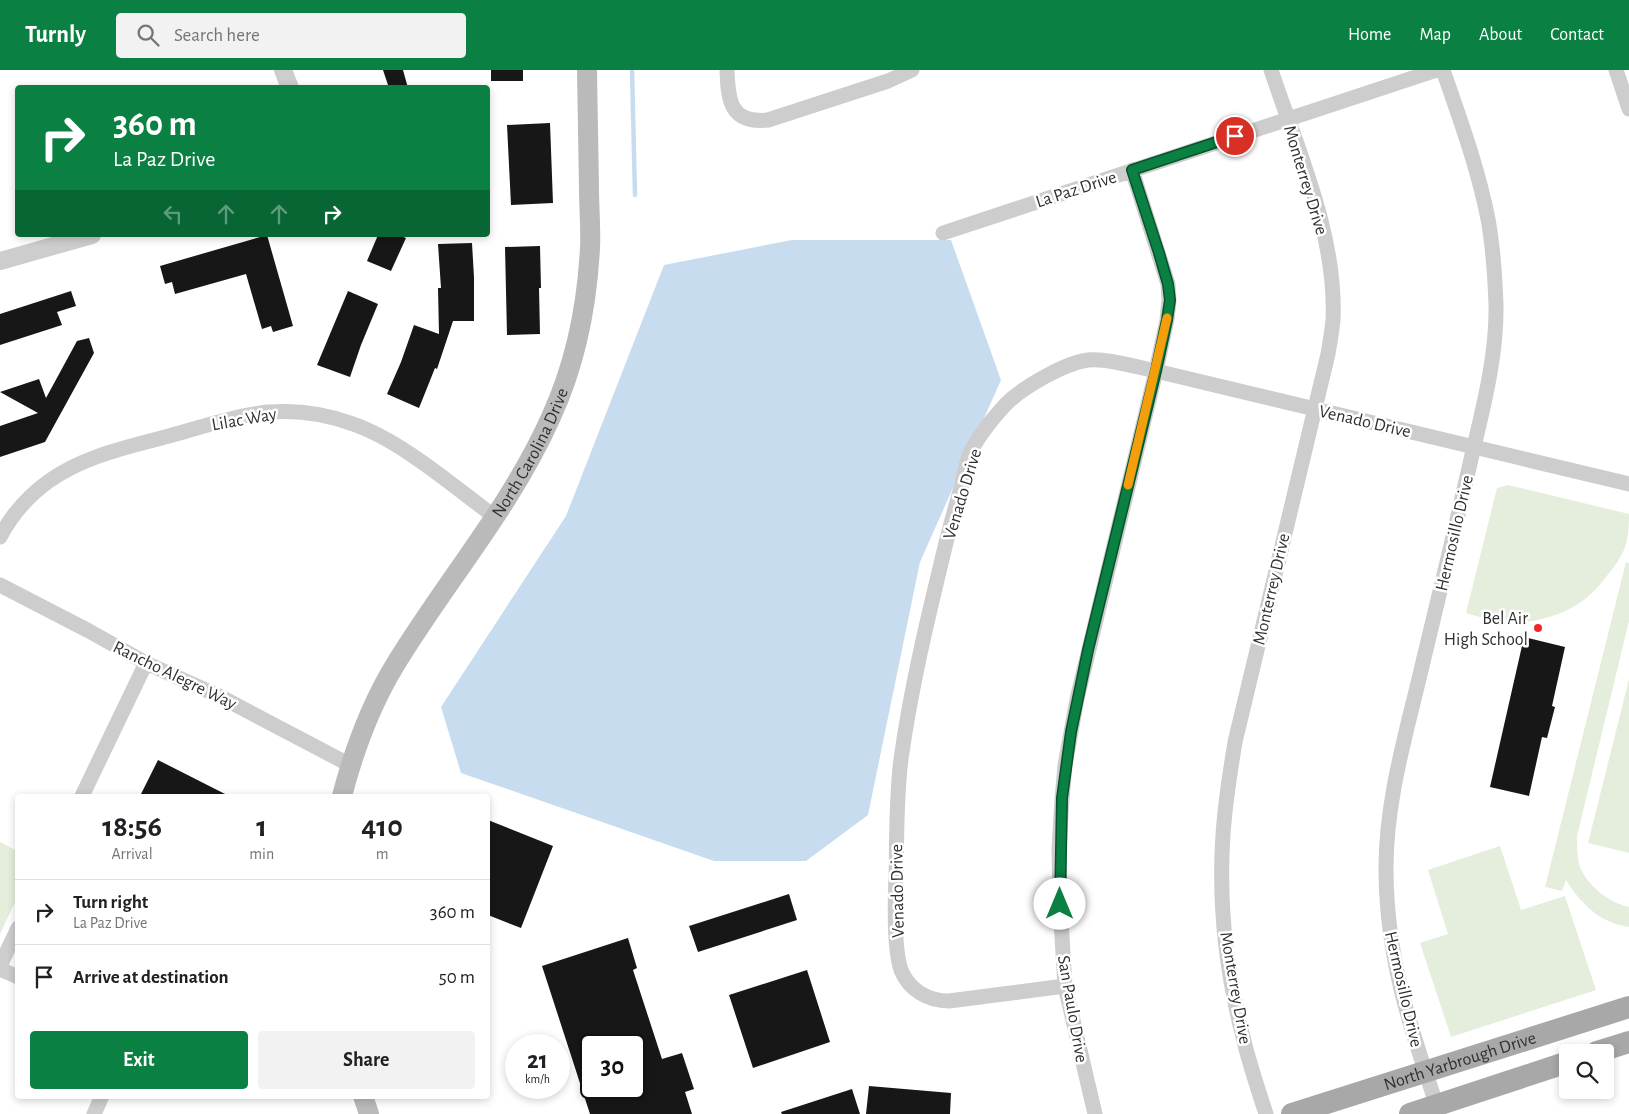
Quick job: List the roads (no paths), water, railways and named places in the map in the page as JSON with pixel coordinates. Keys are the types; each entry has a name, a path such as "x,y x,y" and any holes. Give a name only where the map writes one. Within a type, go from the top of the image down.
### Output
{"main road":[{"name":"North Carolina Drive","path":"343,794 350,765 376,701 395,665 532,458 552,416 568,372 579,331 586,289 590,246 587,70"},
{"name":"North Yarbrough Drive","path":"1292,1114 1629,1007"},
{"path":"1614,1047 1629,1042"},
{"name":"North Yarbrough Drive","path":"1410,1114 1438,1110 1559,1065"},
{"path":"364,1099 369,1114"}],"street":[{"path":"283,70 289,85"},
{"path":"727,70 730,101 738,113 746,119 757,121 768,120 888,81 912,70"},
{"name":"Monterrey Drive","path":"1266,1114 1243,1037 1236,1006 1225,932 1222,856 1227,790 1235,742 1328,354 1333,320 1333,294 1324,232 1316,201 1270,70"},
{"name":"La Paz Drive","path":"943,233 1437,70"},
{"name":"Hermosillo Drive","path":"1438,1110 1424,1073 1402,1000 1393,957 1388,917 1386,870 1389,824 1396,776 1493,359 1496,308 1488,220 1479,180 1443,70"},
{"path":"1616,70 1629,109"},
{"name":"San Paulo Drive","path":"1095,1114 1065,986 1060,922 1059,849 1065,765 1086,658 1156,371 1170,300 1168,284 1132,170"},
{"path":"0,261 85,237"},
{"name":"Venado Drive","path":"1065,986 940,1001 920,993 907,982 898,958 896,894 897,807 901,759 919,654 948,533 970,454 989,423 1008,403 1036,381 1076,364 1089,360 1107,361 1156,371 1629,484"},
{"name":"Lilac Way","path":"0,537 8,522 30,497 50,481 71,468 109,453 230,419 269,412 296,412 327,416 377,434 423,463 495,516"},
{"name":"Rancho Alegre Way","path":"0,585 146,663 219,696 350,765"},
{"path":"83,794 146,663"},
{"path":"15,934 0,967 15,975"},
{"path":"94,1114 101,1099"}],"water":[{"path":"792,240 951,240 1001,380 920,562 868,815 806,861 714,861 461,773 441,707 566,516 664,265"}],"waterway":[{"path":"632,70 635,195"}],"place":[{"name":"Bel Air High School","path":"1538,628"}]}
